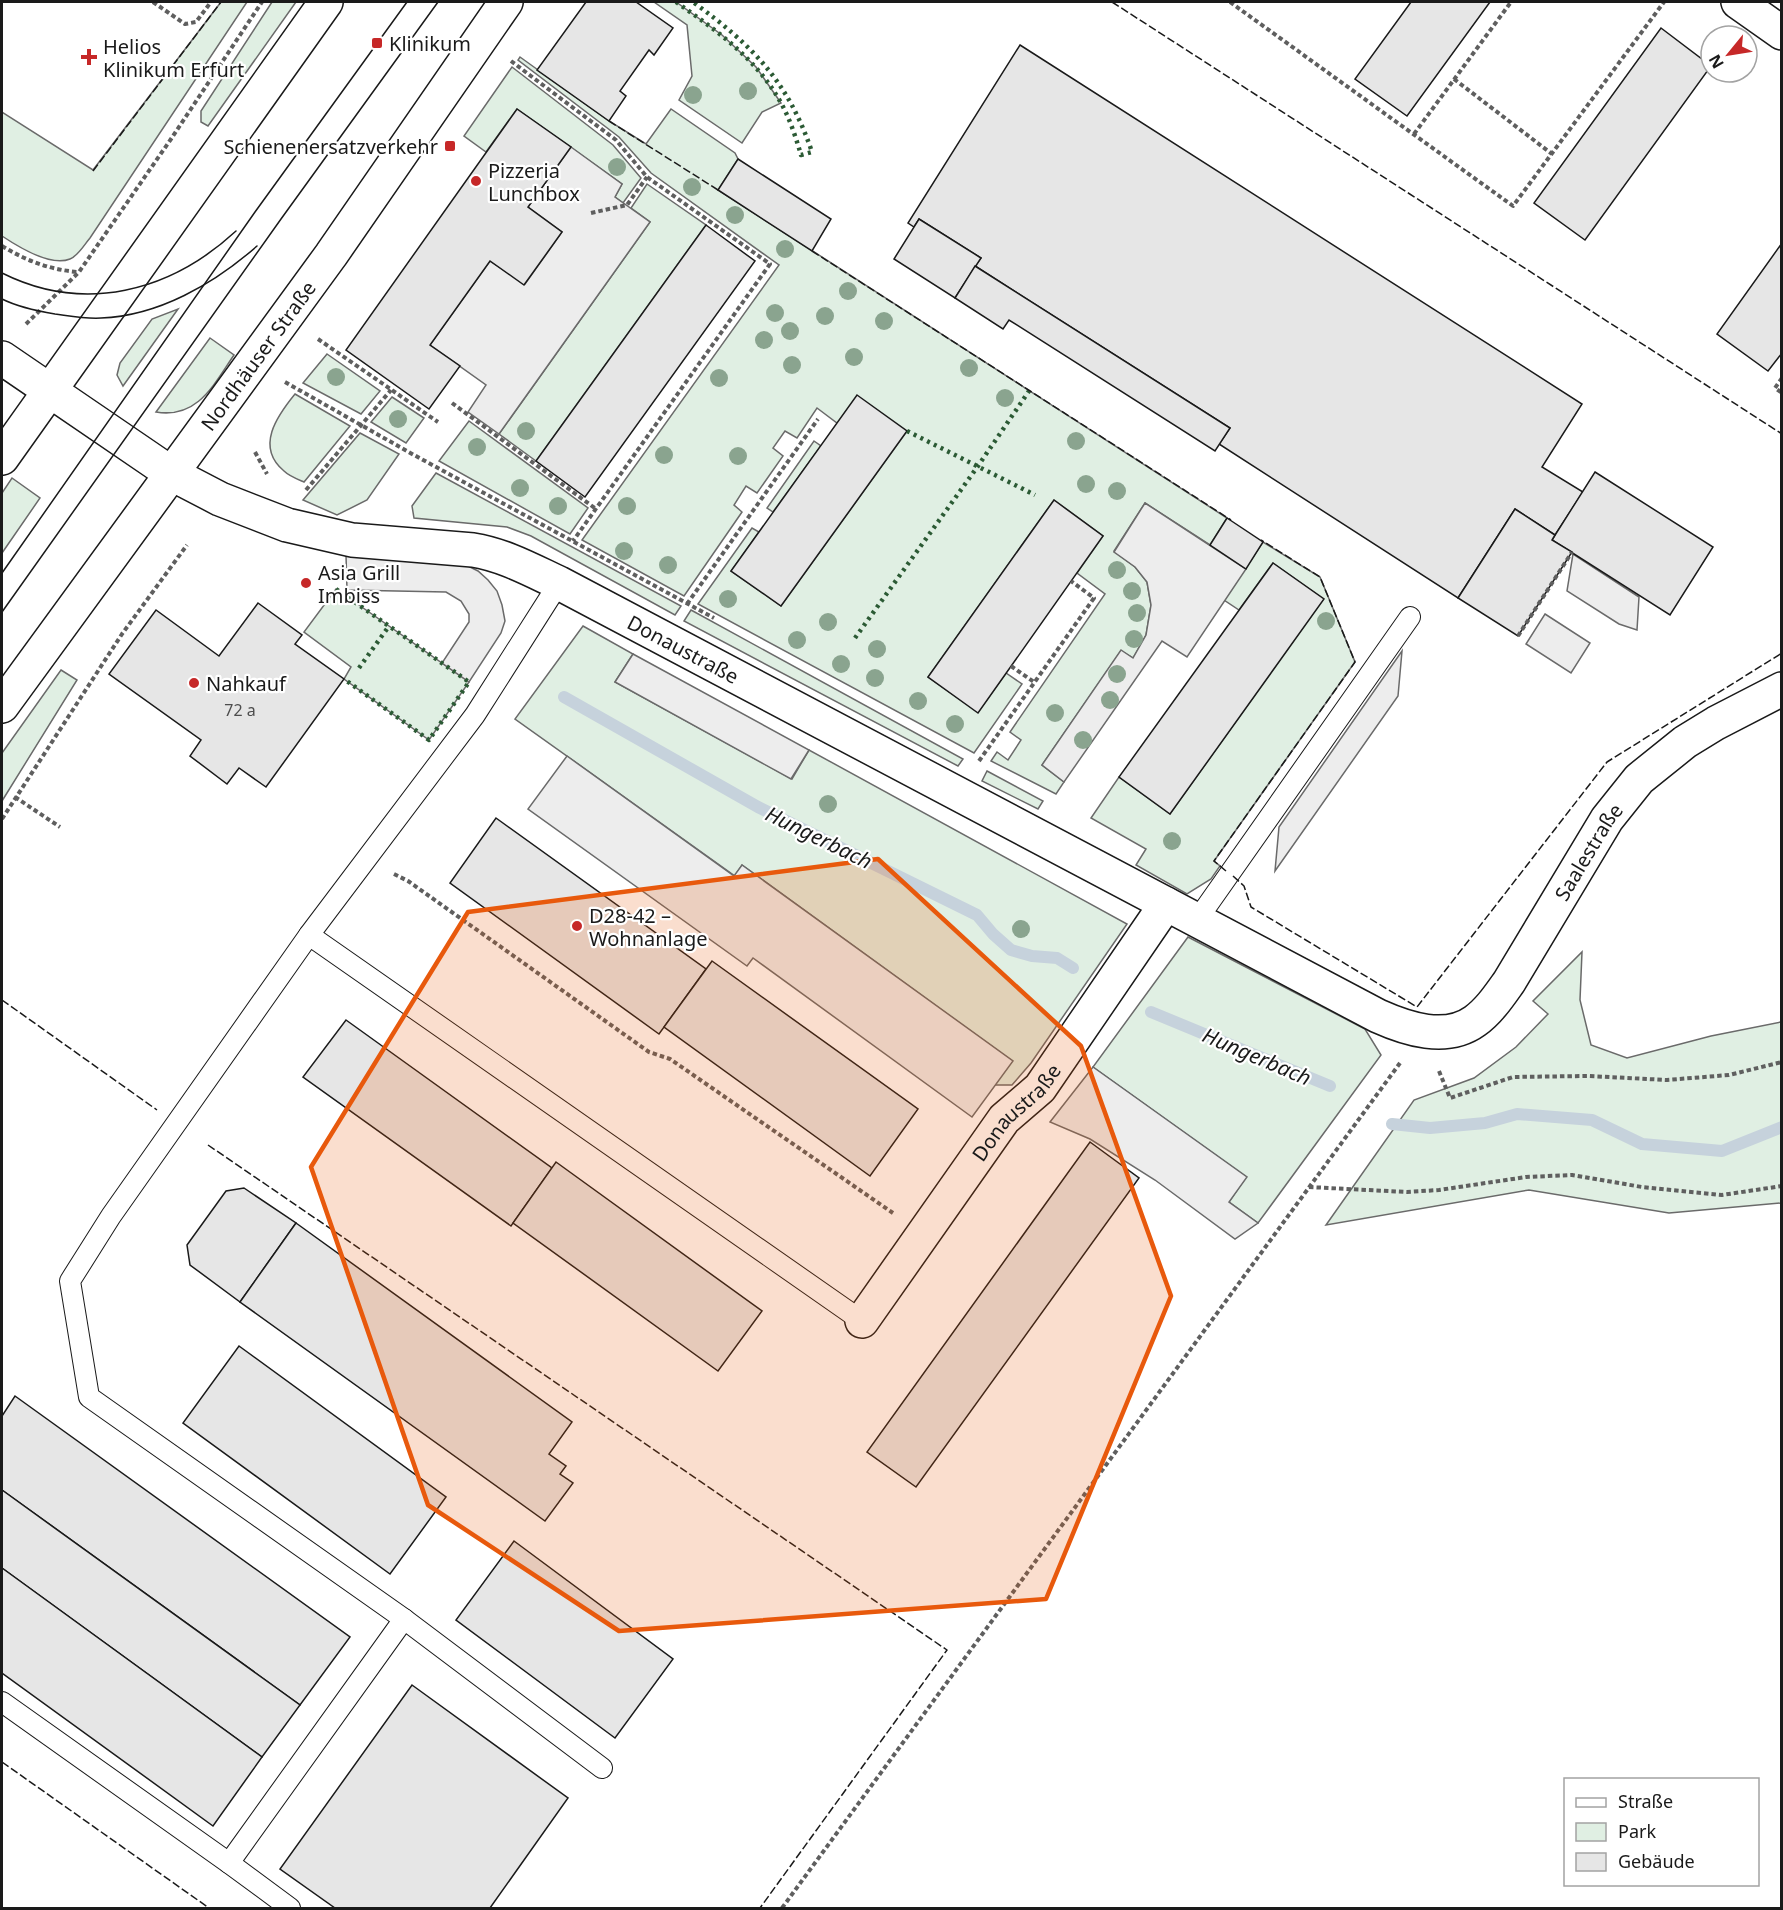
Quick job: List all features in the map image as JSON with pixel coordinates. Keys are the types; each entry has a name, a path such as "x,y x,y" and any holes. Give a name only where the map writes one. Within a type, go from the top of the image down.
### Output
{"street":[{"path":"2,458 326,2"},
{"name":"Nordhäuser Straße","path":"2,705 331,255 506,2"},
{"path":"1738,2 1782,33"},
{"name":"Donaustraße","path":"2,358 172,474 220,499 287,525 352,540 492,553 559,583 1378,1016 1399,1025 1423,1031"},
{"name":"Saalestraße","path":"1423,1031 1441,1032 1459,1029 1474,1022 1492,1006 1509,982 1607,819 1640,779 1685,742 1716,723 1782,689"},
{"name":"Donaustraße","path":"862,1321 1004,1119 1040,1088 1166,904"}],"lane":[{"path":"559,583 475,715 309,935 118,1206 70,1281 89,1397 404,1619 603,1768"},
{"path":"1197,920 1410,617"},
{"path":"309,935 862,1321"},
{"path":"230,1863 404,1619"},
{"path":"2,1702 290,1908"}],"path":[{"path":"153,2 185,24 196,22 211,2"},
{"path":"26,324 79,272 262,2"},
{"path":"1230,2 1513,206 1664,2"},
{"path":"1414,134 1511,2"},
{"path":"501,54 616,140 647,177 770,264 573,541"},
{"path":"1454,79 1552,154"},
{"path":"591,213 627,205 647,177"},
{"path":"2,246 32,261 58,270 79,272"},
{"path":"311,334 438,422"},
{"path":"1782,378 1774,388 1782,393"},
{"path":"281,380 719,620"},
{"path":"303,493 391,390"},
{"path":"452,404 596,509"},
{"path":"687,603 818,419"},
{"path":"255,452 272,481"},
{"path":"2,819 122,634 187,545"},
{"path":"1518,636 1572,552"},
{"path":"979,762 1094,598 1071,581"},
{"path":"1011,666 1034,682"},
{"path":"968,756 988,767"},
{"path":"15,797 60,827"},
{"path":"366,860 408,881 649,1052 670,1059 923,1234"},
{"path":"1423,1031 1450,1098 1513,1077 1588,1076 1667,1080 1729,1075 1782,1062"},
{"path":"782,1908 1423,1031"},
{"path":"1309,1187 1407,1192 1439,1190 1526,1177 1572,1175 1642,1187 1722,1195 1782,1186"}],"highlighted area":[{"path":"878,859 1081,1046 1171,1296 1046,1599 619,1631 428,1505 311,1167 468,912"}],"green space":[{"path":"221,2 247,2 78,253 73,258 62,261 44,258 2,236 2,112 93,170"},
{"path":"272,2 296,2 208,126 201,122 201,111"},
{"path":"654,2 676,2 722,35 756,67 781,103 762,112 742,143 679,100 692,76 687,25"},
{"path":"520,57 609,121 646,144 671,109 735,153 738,159 718,190 1227,518 1210,545 1145,503 1114,551 1135,567 1147,582 1151,605 1146,635 1133,658 1121,651 1042,765 1064,782 1056,794 991,761 997,752 1008,760 1021,740 1010,732 1105,594 1077,573 1103,536 1054,500 928,677 978,712 1006,673 1022,684 974,753 698,604 752,528 759,532 731,571 781,606 907,431 837,423 817,408 797,438 785,431 773,448 783,456 757,493 746,486 734,505 742,512 684,596 582,540 779,265 651,173 619,137 518,60"},
{"path":"512,67 613,145 641,178 623,203 615,197 622,184 517,109 486,152 464,136"},
{"path":"647,184 706,225 536,461 499,434 650,222 631,208"},
{"path":"178,309 123,386 117,375 120,363 152,319"},
{"path":"210,338 234,355 212,388 194,405 183,410 171,413 156,412"},
{"path":"327,354 380,391 361,414 303,383"},
{"path":"295,394 350,426 304,482 284,471 275,462 271,452 270,442 276,422"},
{"path":"392,397 424,418 406,443 371,422"},
{"path":"469,421 588,508 570,534 439,461"},
{"path":"360,433 399,454 367,500 337,515 303,500"},
{"path":"814,441 821,446 773,512 767,508"},
{"path":"436,473 681,606 675,615 531,536 507,527 414,518 412,506"},
{"path":"12,478 40,498 2,553 2,493"},
{"path":"1263,542 1320,577 1355,662 1214,861 1220,866 1211,879 1187,894 1136,865 1146,849 1091,818 1119,777 1170,814 1323,599 1273,563 1239,610 1224,600"},
{"path":"336,589 469,682 429,740 344,679 351,667 304,632"},
{"path":"691,610 963,759 958,766 684,621"},
{"path":"583,626 633,654 615,682 792,779 809,750 1127,924 1031,1063 1012,1085 994,1085 1012,1061 742,865 735,876 515,719"},
{"path":"61,670 77,680 2,801 2,753"},
{"path":"987,771 1043,801 1038,809 982,781"},
{"path":"1188,937 1365,1029 1381,1055 1258,1223 1229,1202 1246,1177 1093,1067"},
{"path":"1582,952 1580,1000 1591,1045 1627,1058 1711,1036 1781,1022 1781,1203 1669,1213 1529,1190 1326,1225 1414,1100 1474,1078 1516,1047 1548,1014 1533,1001"}],"shaded area":[{"path":"571,147 622,184 615,197 650,222 499,434 468,412 486,385 430,345 490,261 525,284 562,232 528,207"},
{"path":"1145,503 1246,569 1187,657 1162,641 1064,782 1042,765 1121,650 1133,658 1146,635 1151,605 1147,582 1135,567 1114,552"},
{"path":"1573,554 1639,597 1637,630 1619,624 1567,591"},
{"path":"346,555 466,565 478,571 488,580 497,591 505,621 501,633 469,682 442,663 469,622 469,614 461,601 446,592 347,590"},
{"path":"1545,614 1590,643 1571,673 1526,644"},
{"path":"1402,651 1398,696 1275,871 1279,827"},
{"path":"633,654 809,750 791,779 615,682"},
{"path":"567,756 734,876 742,865 1013,1061 972,1117 753,958 747,966 528,809"},
{"path":"1093,1067 1247,1177 1229,1202 1258,1223 1235,1239 1155,1180 1090,1139 1050,1122"}],"building":[{"path":"586,2 636,2 673,28 654,55 649,50 620,91 626,96 609,121 537,70"},
{"path":"1411,2 1490,2 1407,116 1355,79"},
{"path":"1661,28 1699,57 1699,83 1585,240 1534,203"},
{"path":"1020,45 1582,404 1542,467 1583,492 1555,535 1515,509 1458,598 1219,444 1230,428 975,266 981,258 919,219 914,227 908,223"},
{"path":"517,109 571,147 528,207 562,232 524,285 490,261 430,345 460,366 429,409 346,350"},
{"path":"738,159 831,219 812,251 718,190"},
{"path":"919,219 981,258 955,298 894,259"},
{"path":"706,225 755,261 585,497 536,461"},
{"path":"1782,243 1782,353 1768,371 1717,334"},
{"path":"975,266 1230,428 1215,451 1009,320 1003,329 955,298"},
{"path":"857,395 907,431 781,606 731,571"},
{"path":"1595,472 1713,547 1670,615 1552,540"},
{"path":"1054,500 1103,536 978,713 928,677"},
{"path":"1515,509 1555,535 1552,540 1572,552 1518,636 1458,598"},
{"path":"1227,518 1263,542 1246,569 1210,545"},
{"path":"1273,563 1324,599 1170,814 1119,777"},
{"path":"258,603 302,635 295,644 344,679 266,787 239,768 227,784 190,756 201,740 109,674 156,610 219,656"},
{"name":"D28-42 – Wohnanlage","path":"496,818 706,969 659,1034 450,883"},
{"path":"712,961 918,1109 870,1176 664,1027"},
{"path":"346,1020 552,1168 511,1226 303,1077"},
{"path":"1090,1142 1139,1178 916,1487 867,1452"},
{"path":"556,1162 762,1311 718,1371 513,1223"},
{"path":"244,1188 296,1223 240,1302 190,1265 187,1245 226,1191"},
{"path":"296,1223 572,1422 549,1454 566,1466 560,1474 573,1483 545,1521 240,1302"},
{"path":"239,1346 446,1497 390,1574 183,1423"},
{"path":"15,1396 350,1637 300,1705 2,1490 2,1416"},
{"path":"2,1490 300,1705 262,1757 2,1568"},
{"path":"514,1541 673,1659 615,1738 456,1620"},
{"path":"2,1568 262,1757 213,1826 2,1673"},
{"path":"412,1685 568,1798 490,1908 335,1908 280,1869"}],"waterway":[{"name":"Hungerbach","path":"564,697 758,807 977,915 1011,950 1032,956 1057,958 1073,968"},
{"name":"Hungerbach","path":"1151,1012 1330,1086"},
{"name":"Hungerbach","path":"1392,1124 1430,1128 1485,1123 1517,1114 1592,1120 1642,1144 1722,1151 1782,1127"}],"tram line":[{"path":"2,573 255,212 407,2"},
{"path":"2,612 438,2"},
{"path":"2,273 33,285 64,292 95,294 125,290 155,282 183,269 210,252 236,231"},
{"path":"2,299 48,313 95,318 122,316 184,296 222,273 257,246"}],"hedge":[{"path":"676,2 748,59 771,87 784,109 801,155 812,152 792,105 766,66 733,34 693,2"},
{"path":"855,638 1029,391"},
{"path":"907,431 1035,495"},
{"path":"336,589 469,682 429,740 344,679"},
{"path":"359,668 389,626"}],"fence":[{"path":"93,171 221,2"},
{"path":"1112,2 1782,434"},
{"path":"609,121 718,190"},
{"path":"812,251 1231,520"},
{"path":"1226,871 1214,861 1355,662 1320,577 1261,540"},
{"path":"1233,876 1244,886 1251,907 1417,1007 1607,762 1782,653"},
{"path":"2,1000 157,1110"},
{"path":"208,1145 947,1650 760,1908"},
{"path":"2,1762 209,1908"}],"place":[{"name":"Klinikum","path":"377,43"},
{"name":"Helios Klinikum Erfurt","path":"89,57"},
{"name":"Schienenersatzverkehr","path":"450,146"},
{"name":"Pizzeria Lunchbox","path":"476,181"},
{"name":"Asia Grill Imbiss","path":"306,583"},
{"name":"Nahkauf","path":"194,683"},
{"name":"D28-42 – Wohnanlage","path":"577,926"}]}
